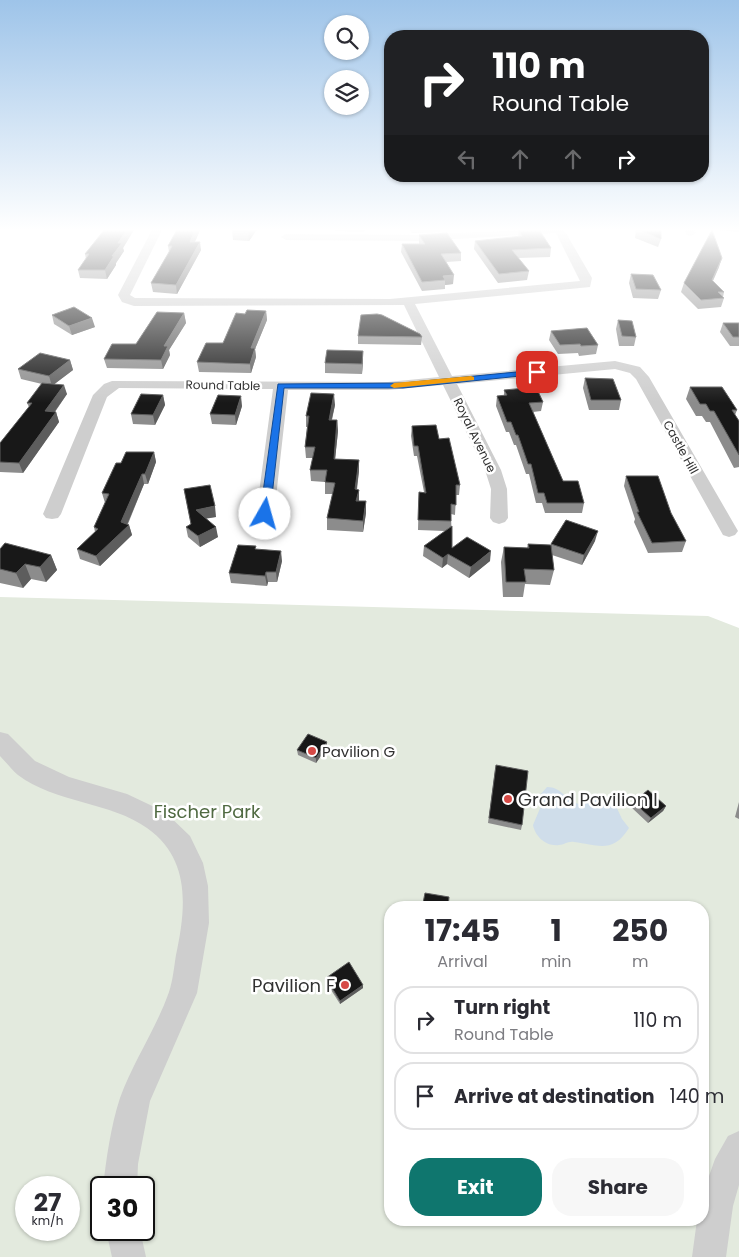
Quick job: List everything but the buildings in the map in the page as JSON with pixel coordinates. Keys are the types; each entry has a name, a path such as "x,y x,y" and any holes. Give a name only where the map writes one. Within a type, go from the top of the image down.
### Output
{"street":[{"path":"128,287 124,294 126,299 134,302 408,302 560,287"},
{"name":"Royal Avenue","path":"408,302 493,470 499,489 499,518"},
{"name":"Round Table","path":"52,514 100,395 109,387 125,383 388,386 608,365 629,367"},
{"name":"Castle Hill","path":"629,367 642,376 729,531"},
{"path":"265,514 280,385"},
{"path":"0,741 27,768 63,786 127,805 156,820 181,844 190,863 195,886 196,923 183,993 135,1100 121,1176"},
{"path":"709,1257 716,1206 727,1171 739,1147"},
{"path":"125,1241 129,1257"}],"green space":[{"name":"Fischer Park","path":"0,597 708,616 739,628 739,1257 0,1257"}],"water":[{"path":"547,787 556,789 579,804 596,796 615,804 622,819 629,828 617,842 604,846 572,842 554,845 542,840 533,825 541,806 540,795"}],"slow traffic":[{"path":"394,386 471,379"}],"place":[{"name":"Pavilion G","path":"312,751"},
{"name":"Grand Pavilion I","path":"508,799"},
{"name":"Pavilion F","path":"345,985"}],"route":[{"path":"265,514 280,385 403,385 537,372"}]}
